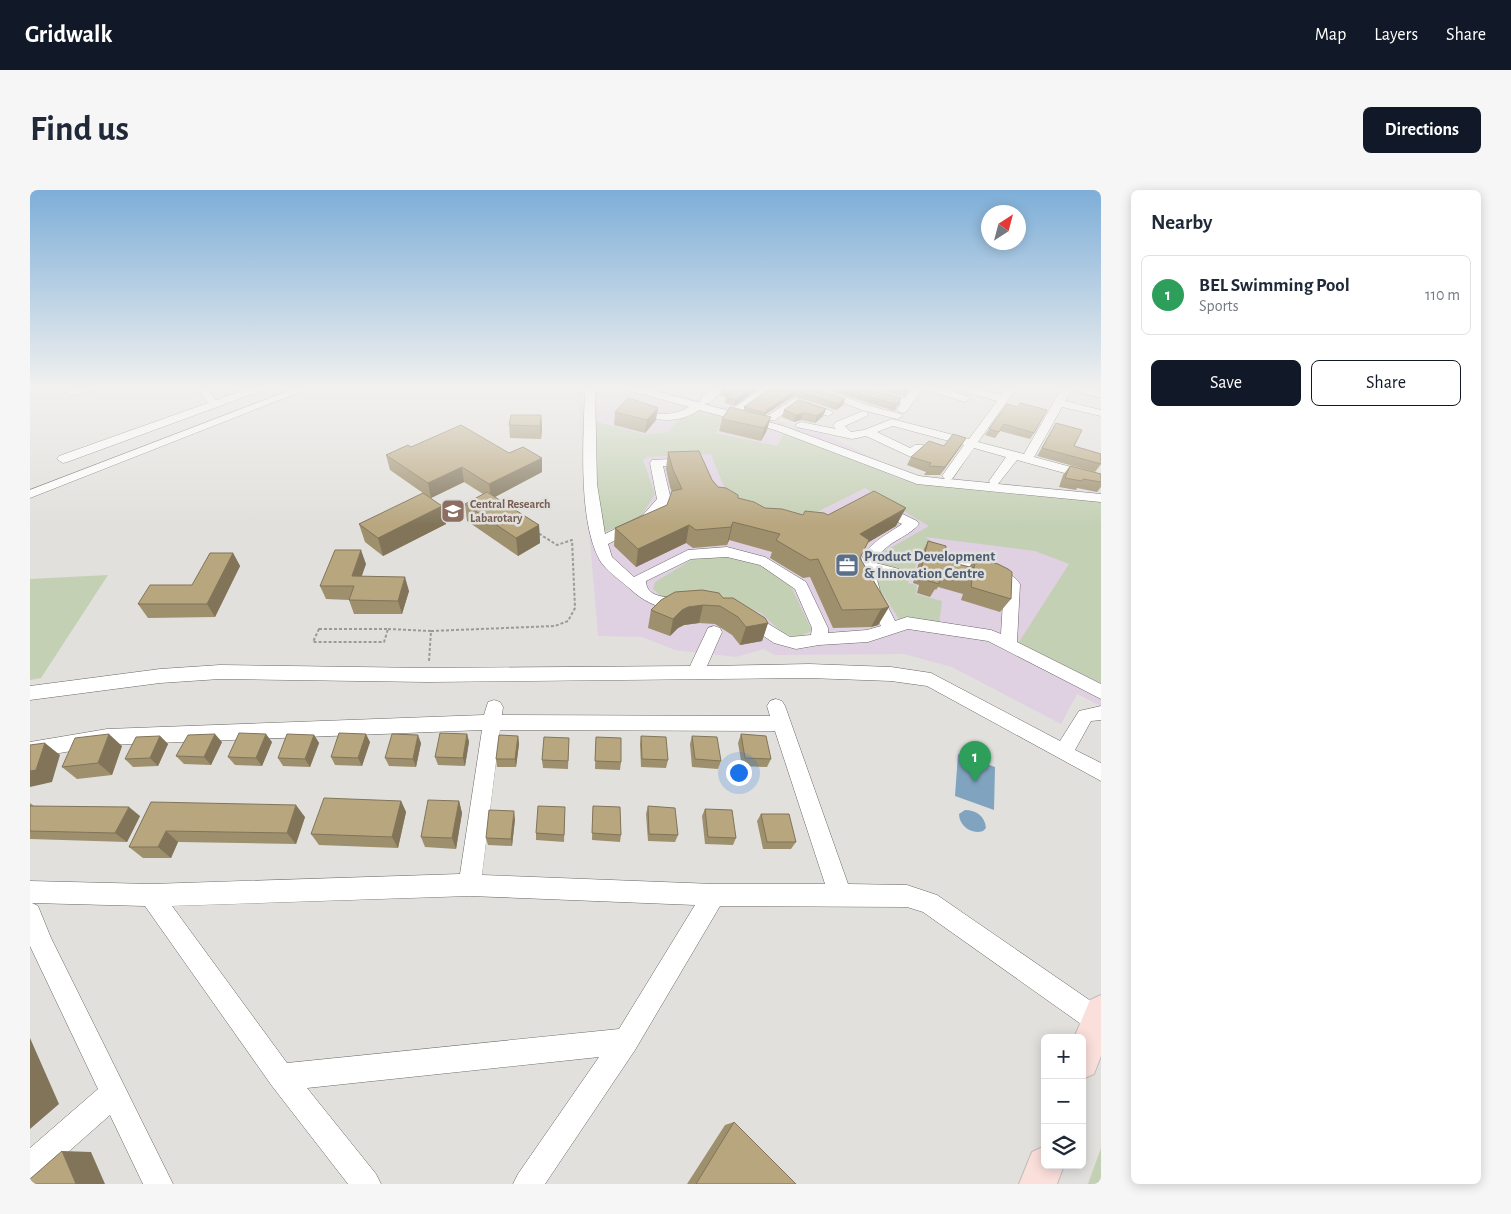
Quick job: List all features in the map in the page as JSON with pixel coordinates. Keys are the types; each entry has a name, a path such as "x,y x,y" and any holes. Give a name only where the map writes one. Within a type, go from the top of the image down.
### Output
{"main road":[{"path":"1086,1051 1099,1016"},
{"path":"1038,1184 1044,1169"}],"street":[{"path":"63,459 136,432"},
{"path":"30,494 190,432"},
{"path":"589,432 593,510 606,559 651,598 674,604 696,601"},
{"path":"791,432 917,480 1101,498"},
{"path":"835,432 847,435 865,432"},
{"path":"869,432 888,444 911,454"},
{"path":"938,432 1101,479"},
{"path":"948,476 979,432"},
{"path":"1027,459 1042,432"},
{"path":"995,481 1014,455"},
{"path":"600,542 648,518 664,500 656,463 700,461 704,469"},
{"path":"1053,487 1064,469"},
{"path":"866,502 912,524 873,551 868,566 867,576 891,629"},
{"path":"640,590 638,583 641,578 688,555 727,552 765,562 801,586 820,628 819,639"},
{"path":"950,572 952,564 960,563 1000,574 1010,581 1012,584 1009,645"},
{"path":"868,566 894,572"},
{"path":"732,610 753,621 782,642 806,644 819,639 868,636 907,623 991,636 1101,692"},
{"path":"696,671 714,632"},
{"path":"30,693 196,673 427,675 838,671 891,674 931,680 1101,773"},
{"path":"1070,755 1085,716 1095,712 1101,713"},
{"path":"470,884 492,714"},
{"path":"30,750 107,737 492,714 778,715 840,895"},
{"path":"1070,755 1094,722 1101,719"},
{"path":"30,892 151,895 470,884 714,895 907,896 928,903 1099,1016"},
{"path":"151,895 282,1077 366,1184"},
{"path":"528,1184 626,1041 714,895"},
{"path":"30,914 41,944 158,1184"},
{"path":"282,1077 626,1041"},
{"path":"30,1167 113,1094"}],"path":[{"path":"388,629 384,642 313,642 319,629 388,629 431,631 555,626 568,621 574,608 572,540 557,545 534,530"},
{"path":"427,675 431,631"}],"shaded area":[{"name":"Product Development & Innovation Centre","path":"581,432 820,432 907,474 1101,493 1101,706 1077,694 1061,724 952,667 904,654 775,655 764,649 736,657 675,650 642,637 598,636"}],"green space":[{"path":"593,432 637,432 647,435 665,432 715,432 777,446 784,433 846,455 895,477 919,484 1101,501 1101,683 1017,645 1069,564 1035,551 925,537 940,547 937,557 919,552 914,573 877,564 880,554 929,526 865,488 813,514 761,514 726,492 711,454 646,457 643,460 655,494 640,518 602,533 597,520"},
{"path":"723,555 764,565 789,582 812,631 798,637 784,634 761,613 736,603 662,597 653,589 655,582 698,556"},
{"path":"875,570 909,579 908,583 917,585 916,594 942,601 939,625 899,619 873,579"},
{"path":"108,575 41,678 30,680 30,579"},
{"path":"1101,1148 1101,1184 1088,1184"}],"water":[{"path":"958,754 995,767 994,810 955,796"},
{"path":"965,810 973,811 982,817 986,828 983,831 971,831 964,826 959,814"}],"building":[{"path":"444,432 474,432 509,453 523,447 542,458 489,484 462,467 428,483 386,455 408,445 411,447"},
{"path":"1051,432 1081,432 1074,446 1101,454 1101,464 1042,448"},
{"path":"953,434 966,438 945,467 929,466 931,463 911,457 929,441 944,446"},
{"path":"699,451 712,480 718,487 726,488 738,495 738,498 754,502 765,508 782,509 803,515 805,511 828,515 874,491 906,508 860,534 869,540 860,558 889,607 842,610 818,559 810,560 776,540 780,534 733,522 731,527 696,530 689,525 638,549 615,528 667,505 672,491 682,489 673,470 668,452"},
{"path":"1070,466 1101,474 1101,482 1065,478"},
{"path":"487,492 539,525 516,538 465,504"},
{"path":"423,493 442,506 378,538 359,524"},
{"path":"928,541 946,546 946,560 954,563 974,568 976,557 1008,569 1012,572 1011,599 971,587 972,580 946,573 945,576 940,575 939,584 926,580 927,571 921,569"},
{"path":"335,550 361,550 352,576 405,577 398,601 349,600 354,586 320,586"},
{"path":"210,553 233,553 207,604 138,604 150,585 192,585"},
{"path":"702,590 719,593 723,598 733,598 765,618 768,623 746,627 738,617 720,606 703,605 688,607 673,619 651,610 661,600 675,592"},
{"path":"239,733 266,734 256,758 228,757"},
{"path":"339,733 366,734 358,758 331,757"},
{"path":"440,733 467,734 463,758 435,757"},
{"path":"109,734 98,763 62,767 75,738"},
{"path":"215,734 204,757 176,756 188,735"},
{"path":"287,734 314,735 305,759 278,758"},
{"path":"392,734 418,735 413,759 385,758"},
{"path":"741,734 766,736 771,759 745,758"},
{"path":"499,735 518,736 515,759 496,759"},
{"path":"160,736 150,758 125,759 136,737"},
{"path":"641,736 666,737 668,760 642,759"},
{"path":"692,736 717,737 721,761 695,759"},
{"path":"544,737 569,738 568,761 542,760"},
{"path":"596,737 621,738 621,762 595,761"},
{"path":"45,743 36,770 30,771 30,745"},
{"path":"324,798 401,801 392,837 311,834"},
{"path":"428,800 459,801 452,838 421,837"},
{"path":"151,802 296,805 287,833 166,831 158,847 129,847"},
{"path":"30,806 129,807 115,833 30,831"},
{"path":"538,806 565,807 564,835 536,833"},
{"path":"593,806 620,807 621,835 592,833"},
{"path":"648,806 675,808 678,835 649,834"},
{"path":"705,809 732,810 736,838 708,837"},
{"path":"489,810 514,811 511,839 486,838"},
{"path":"761,814 789,814 796,842 767,842"},
{"path":"734,1122 796,1184 696,1184"},
{"path":"62,1151 76,1184 30,1184 30,1179"}],"place":[{"name":"Central Research Labarotary","path":"453,511"},
{"name":"Product Development & Innovation Centre","path":"847,565"},
{"name":"BEL Swimming Pool","path":"975,782"}]}
